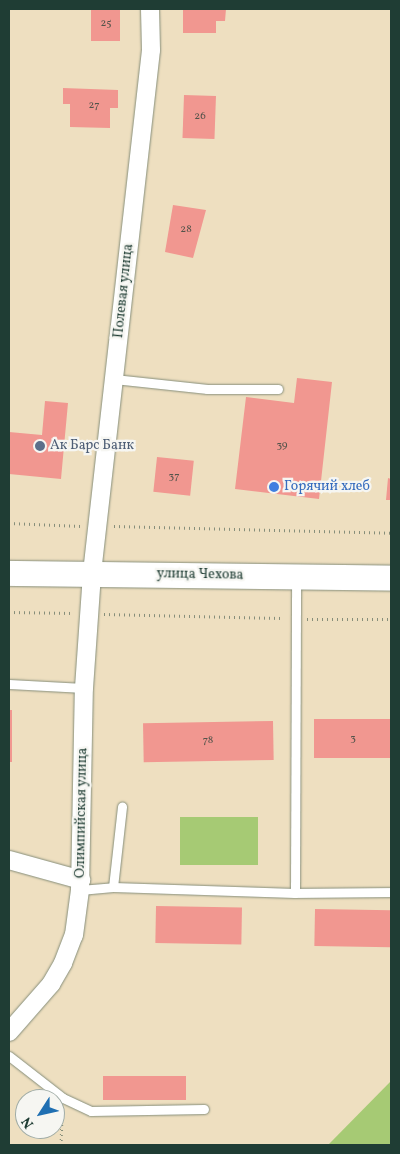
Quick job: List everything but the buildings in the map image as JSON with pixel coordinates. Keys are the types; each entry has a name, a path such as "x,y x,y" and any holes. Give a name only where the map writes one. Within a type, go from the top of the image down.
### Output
{"street":[{"name":"Полевая улица","path":"92,573 151,50 150,9"},
{"name":"улица Чехова","path":"9,573 391,578"},
{"name":"Олимпийская улица","path":"9,1032 52,984 64,963 74,935 81,885 84,688 92,573"},
{"path":"9,860 81,885"}],"lane":[{"path":"114,379 207,389 278,389"},
{"path":"295,893 296,576"},
{"path":"9,684 84,688"},
{"path":"114,887 122,807"},
{"path":"81,885 295,893 391,892"},
{"path":"9,1056 51,1089"},
{"path":"65,1099 91,1111 204,1109"}],"path":[{"path":"9,523 391,533"},
{"path":"9,612 295,619 391,619"}],"green space":[{"path":"180,817 258,817 258,865 180,865"},
{"path":"391,1081 391,1145 328,1145"}],"place":[{"name":"Ак Барс Банк","path":"40,446"},
{"name":"Горячий хлеб","path":"274,487"}]}
